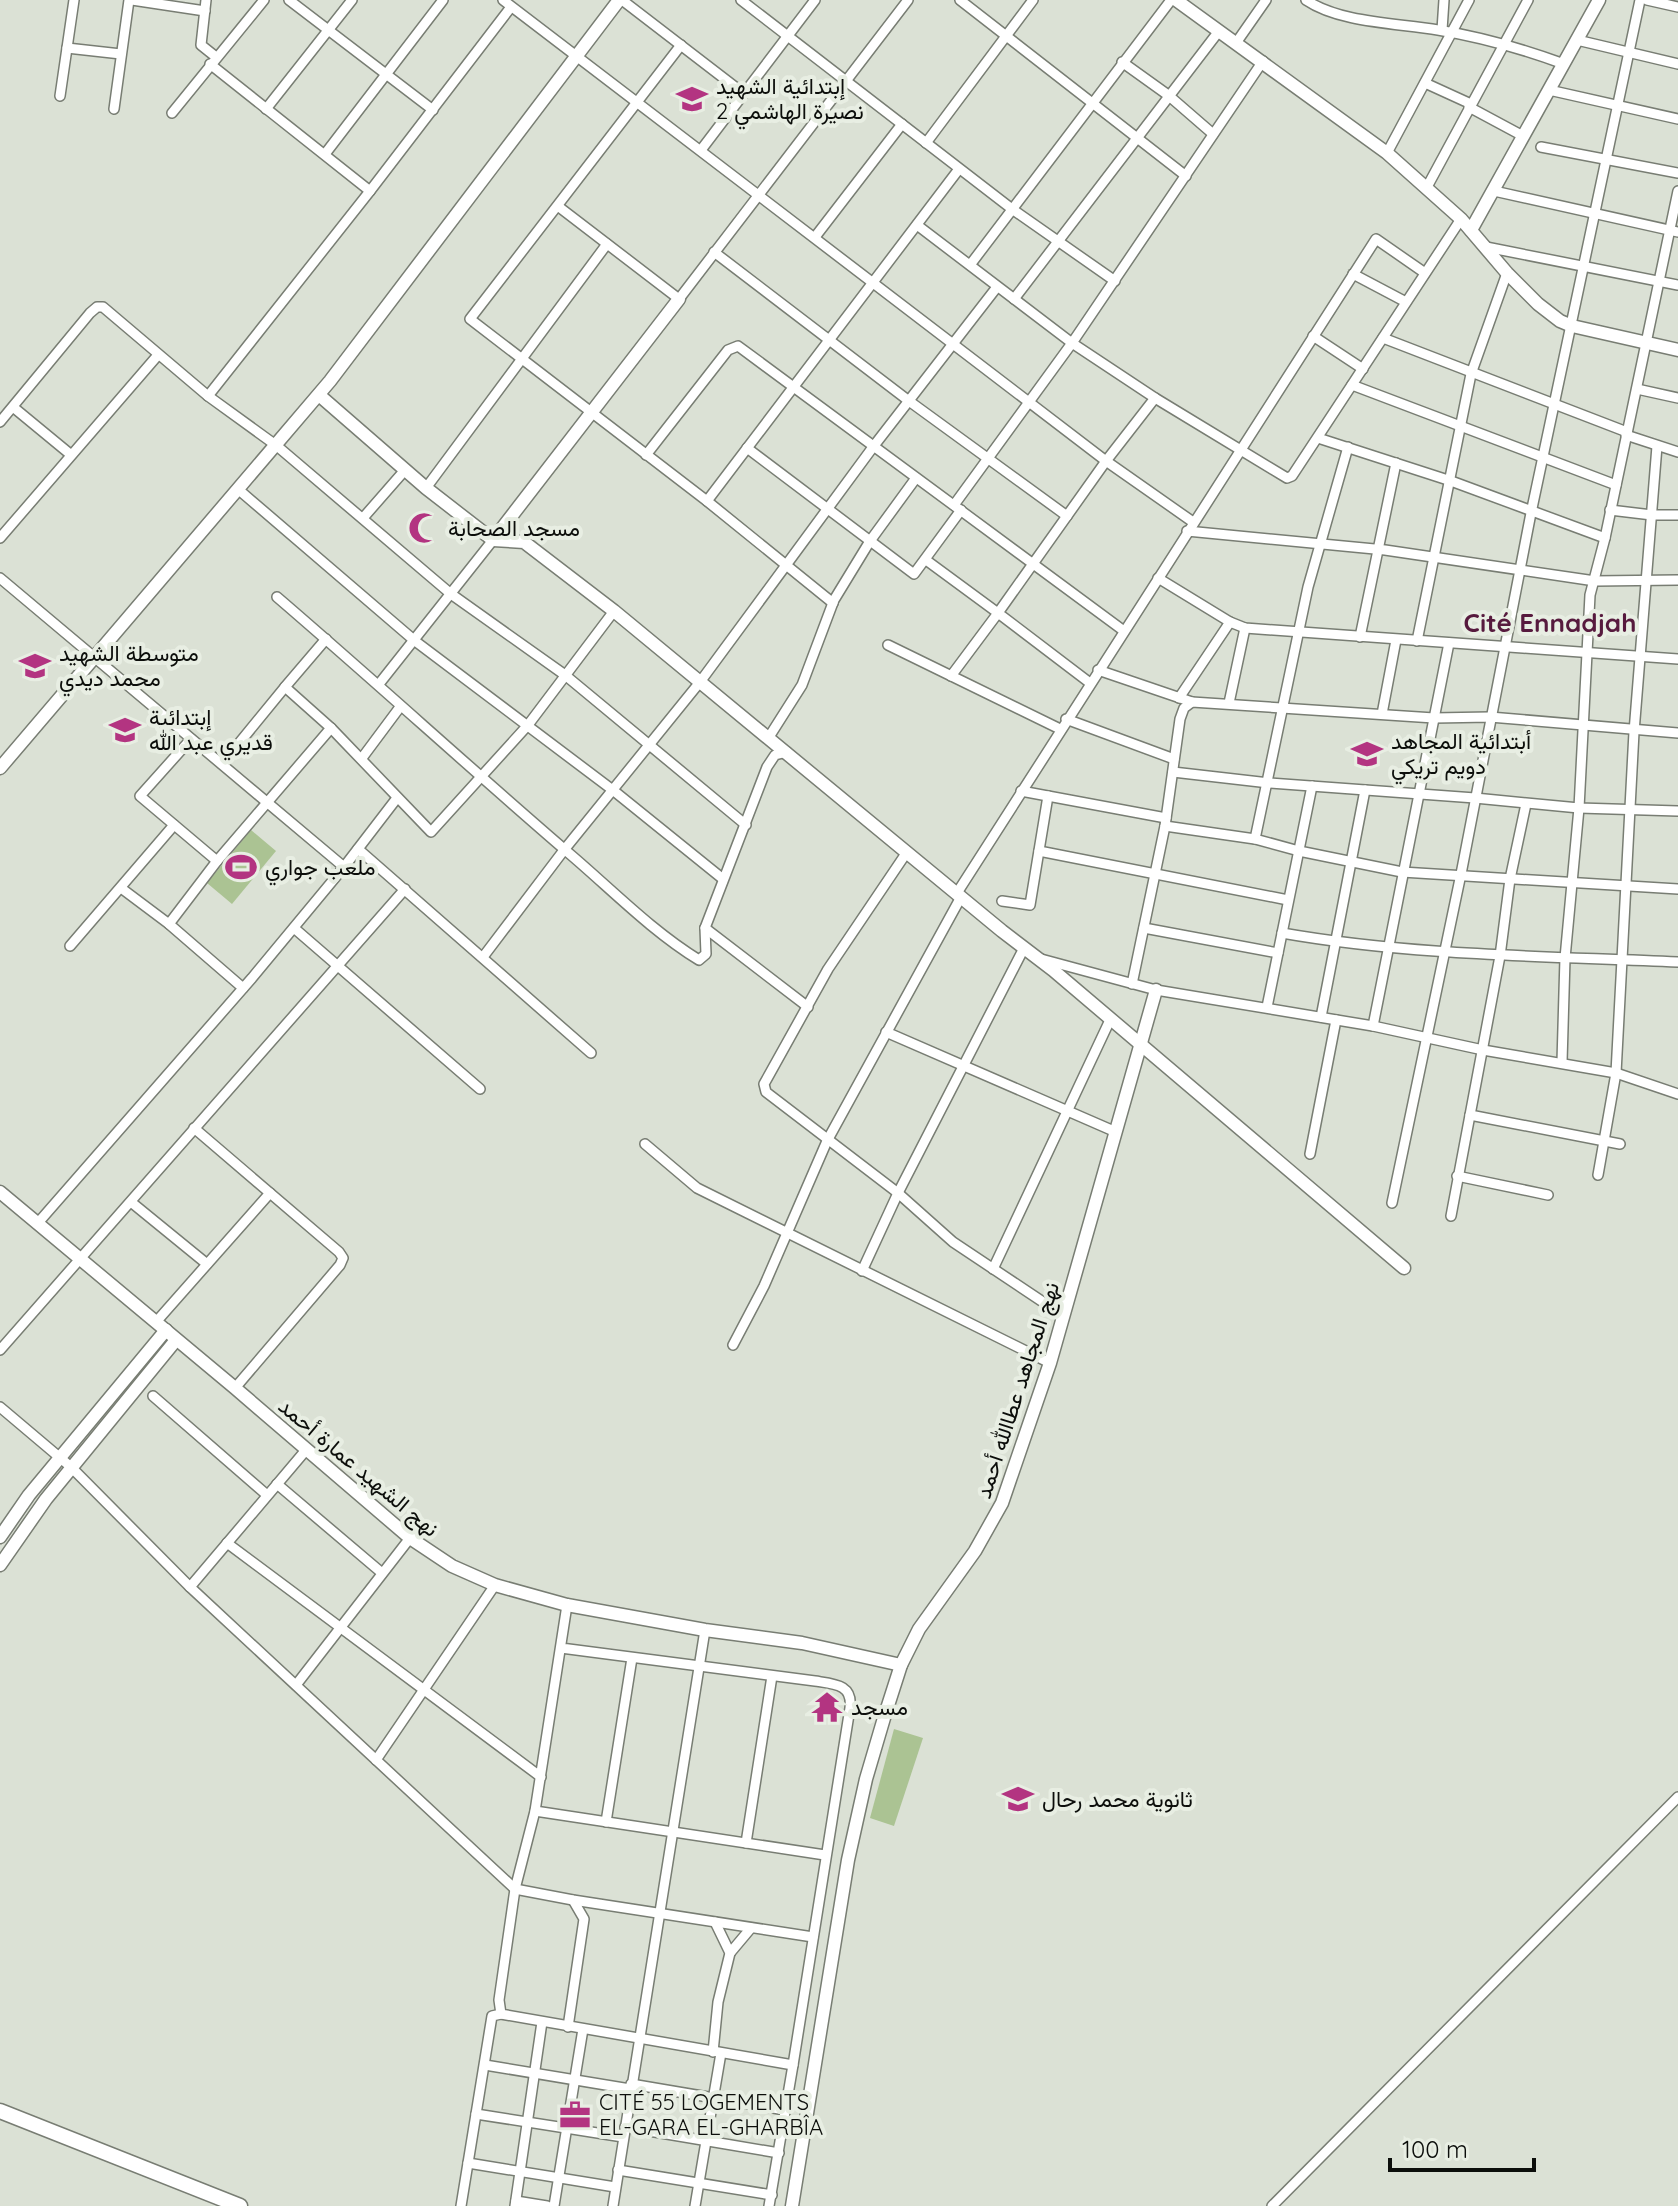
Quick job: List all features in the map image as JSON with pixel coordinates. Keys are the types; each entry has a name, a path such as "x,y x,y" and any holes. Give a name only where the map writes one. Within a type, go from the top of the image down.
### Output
{"main road":[{"path":"0,2111 240,2206"}],"street":[{"path":"60,96 74,0"},
{"path":"114,109 130,0 206,5 201,45 213,60 266,109 370,191"},
{"path":"172,113 264,0"},
{"path":"289,0 433,110"},
{"path":"266,109 352,0"},
{"path":"325,154 443,0"},
{"path":"0,768 319,395 621,0 743,93"},
{"path":"741,0 1012,209 1115,281"},
{"path":"701,150 815,0"},
{"path":"379,684 591,414 908,0"},
{"path":"960,0 1186,176"},
{"path":"926,143 1033,0"},
{"path":"970,265 1122,62 1173,0 1263,61 1387,153 1461,219 1507,273 1560,321 1678,350"},
{"path":"1236,43 1266,0"},
{"path":"1306,0 1324,12 1504,44 1564,64"},
{"path":"1324,12 1326,0"},
{"path":"1444,0 1447,32"},
{"path":"1387,153 1425,83 1447,32 1469,0"},
{"path":"1427,187 1528,0"},
{"path":"1471,230 1599,0"},
{"path":"1392,1203 1593,212 1640,0"},
{"path":"1647,0 1678,7"},
{"path":"208,396 433,110 507,3 1106,461 1193,522"},
{"path":"1014,299 1219,31"},
{"path":"1577,40 1678,64"},
{"path":"681,45 470,319 707,501 833,603"},
{"path":"67,48 121,54"},
{"path":"747,448 914,574 926,560 988,458 1115,281 1263,61"},
{"path":"1122,62 1168,95 1213,134"},
{"path":"1425,83 1523,136"},
{"path":"1549,90 1678,119"},
{"path":"815,237 902,124"},
{"path":"1541,147 1678,173"},
{"path":"707,501 959,169"},
{"path":"1494,191 1674,231"},
{"path":"1562,1062 1565,958 1579,808 1590,595 1605,538 1659,281 1674,231 1678,191"},
{"path":"559,207 679,299"},
{"path":"917,225 1072,343 1155,398 1287,478 1292,476 1318,438 1461,219"},
{"path":"733,1345 787,1234 827,1141 959,895 1066,719 1187,531 1376,239 1425,273"},
{"path":"426,488 607,244"},
{"path":"1486,247 1678,285"},
{"path":"714,252 909,401 1067,516"},
{"path":"1417,641 1471,374 1507,273"},
{"path":"1353,274 1406,302"},
{"path":"483,957 564,850 700,682 873,447 997,287"},
{"path":"0,422 97,307 107,310 208,396 277,446 451,594 565,675 746,825"},
{"path":"1313,336 1363,369"},
{"path":"1383,338 1678,452"},
{"path":"646,455 733,346 742,348 1124,631"},
{"path":"0,538 158,355"},
{"path":"1352,385 1616,485"},
{"path":"1637,389 1678,398"},
{"path":"319,395 426,488 493,540 524,542 614,611 1037,958 1404,1268"},
{"path":"951,676 1155,398"},
{"path":"13,407 70,454"},
{"path":"1318,438 1451,481 1605,538"},
{"path":"1598,1175 1616,1073 1634,732 1657,446"},
{"path":"1255,839 1319,545 1348,447"},
{"path":"1360,637 1396,463"},
{"path":"363,518 405,470"},
{"path":"769,737 802,685 833,603 870,541 916,478"},
{"path":"239,490 415,641 614,791 723,879"},
{"path":"1610,510 1678,515"},
{"path":"1187,531 1378,549 1595,581 1678,580"},
{"path":"926,560 1090,683"},
{"path":"0,578 344,867"},
{"path":"1158,578 1245,628 1678,659"},
{"path":"277,597 564,850 699,960 706,954 705,928 767,767 775,755 787,752"},
{"path":"285,687 362,758 431,832 528,725 614,611"},
{"path":"1179,698 1230,622"},
{"path":"1229,703 1245,628"},
{"path":"222,764 326,639"},
{"path":"1382,714 1396,640"},
{"path":"1373,1026 1449,643"},
{"path":"888,645 1060,729"},
{"path":"1098,670 1192,702 1434,718 1490,717 1634,732 1678,733"},
{"path":"1132,984 1166,822 1181,712 1192,702"},
{"path":"362,758 400,707"},
{"path":"1066,719 1174,759"},
{"path":"169,924 217,861 331,728"},
{"path":"191,739 140,796 217,861"},
{"path":"1173,772 1526,804 1678,811"},
{"path":"1267,1007 1312,786"},
{"path":"1321,1017 1365,790"},
{"path":"1021,791 1402,872 1678,889"},
{"path":"1002,901 1030,905 1048,796"},
{"path":"37,1224 294,928 397,798"},
{"path":"1451,1216 1526,804"},
{"path":"70,946 174,825"},
{"path":"358,849 591,1053"},
{"path":"1039,851 1288,900"},
{"path":"907,852 828,969 764,1084 766,1092 898,1193 953,1242 1064,1316"},
{"path":"121,888 169,924 243,988"},
{"path":"0,1350 405,889"},
{"path":"294,928 480,1089"},
{"path":"705,928 808,1007"},
{"path":"1144,928 1278,953"},
{"path":"1282,933 1335,942 1500,956 1678,962"},
{"path":"862,1271 898,1193 1024,948"},
{"path":"1037,958 1156,990 1373,1026 1483,1050 1616,1073 1678,1094"},
{"name":"نهج المجاهد عطاالله أحمد","path":"792,2206 848,1860 866,1779 901,1665 919,1629 975,1551 1002,1503 1050,1363 1156,990"},
{"path":"993,1269 1110,1020"},
{"path":"1310,1154 1336,1020"},
{"path":"886,1032 1116,1132"},
{"path":"1470,1115 1620,1144"},
{"path":"194,1128 339,1252 342,1262 235,1388"},
{"path":"645,1144 697,1188 1050,1363"},
{"path":"1457,1176 1548,1195"},
{"name":"نهج الشهيد عمارة أحمد","path":"0,1192 410,1538 452,1566 495,1585 567,1605 705,1630 802,1643 901,1665"},
{"path":"0,1537 207,1264 270,1193"},
{"path":"131,1202 207,1264"},
{"path":"0,1565 19,1534 71,1467 176,1340"},
{"path":"153,1396 267,1495"},
{"path":"0,1407 71,1467 190,1587 515,1889 813,1937"},
{"path":"190,1587 306,1450"},
{"path":"277,1484 382,1573"},
{"path":"296,1685 410,1538"},
{"path":"227,1543 541,1777"},
{"path":"376,1760 495,1585"},
{"path":"501,2014 499,2000 515,1889 535,1811 567,1605"},
{"path":"613,2206 705,1630"},
{"path":"561,1648 839,1685 850,1695 769,2206"},
{"path":"606,1822 632,1658"},
{"path":"746,1843 772,1676"},
{"path":"1272,2206 1678,1797"},
{"path":"535,1811 825,1855"},
{"path":"568,2027 584,1919 573,1900"},
{"path":"584,1919 605,1905"},
{"path":"715,1922 730,1953"},
{"path":"695,2206 713,2099 718,2002 730,1953 751,1928"},
{"path":"461,2206 492,2016 501,2014 793,2065"},
{"path":"542,2022 515,2204 547,2206"},
{"path":"554,2206 583,2029"},
{"path":"485,2065 785,2110"},
{"path":"476,2114 567,2129 705,2141 779,2153"},
{"path":"468,2163 615,2187"},
{"path":"618,2170 772,2195"}],"green space":[{"name":"ملعب جواري","path":"251,830 276,851 232,904 207,883"},
{"path":"894,1729 923,1738 894,1826 870,1818"}],"place":[{"name":"إبتدائية الشهيد نصيرة الهاشمي 2","path":"692,99"},
{"name":"مسجد الصحابة","path":"424,528"},
{"name":"متوسطة الشهيد محمد ديدي","path":"35,666"},
{"name":"إبتدائية قديري عبد الله","path":"125,730"},
{"name":"أبتدائية المجاهد دويم تريكي","path":"1367,754"},
{"name":"ملعب جواري","path":"241,867"},
{"name":"مسجد","path":"827,1707"},
{"name":"ثانوية محمد رحال","path":"1018,1799"},
{"name":"CITÉ 55 LOGEMENTS EL-GARA EL-GHARBÎA","path":"575,2115"}],"district":[{"name":"Cité Ennadjah","path":"1550,622"}]}
